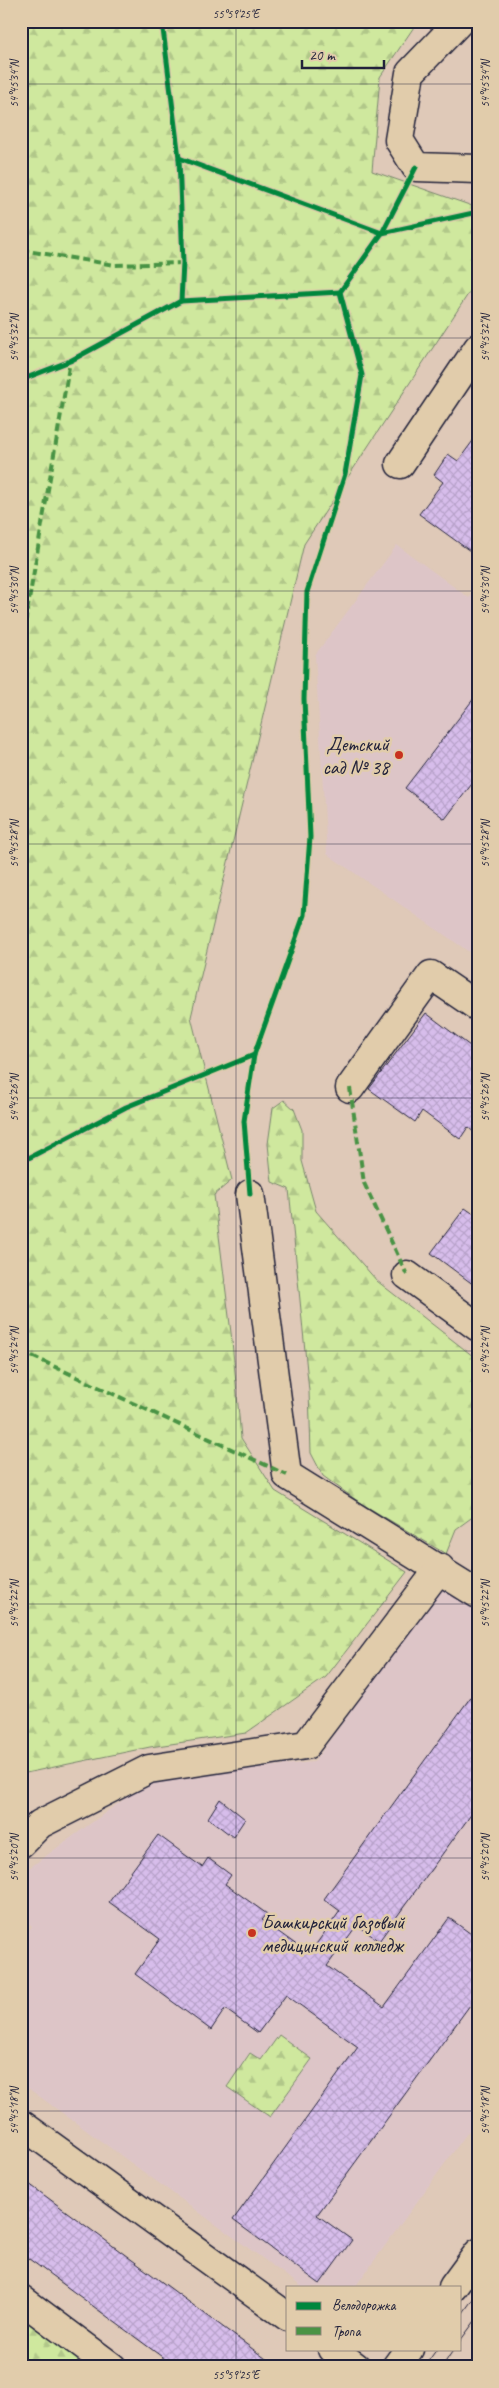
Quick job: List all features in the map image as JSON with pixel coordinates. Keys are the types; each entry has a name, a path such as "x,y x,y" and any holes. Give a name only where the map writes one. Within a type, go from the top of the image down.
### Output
{"street":[{"path":"460,21 410,74 399,140 416,167 478,169"},
{"path":"400,464 478,348"},
{"path":"350,1088 431,975 478,1007"},
{"path":"250,1194 287,1475 440,1568 478,1594"},
{"path":"407,1275 478,1327"},
{"path":"21,1843 40,1824 149,1769 306,1745 440,1568"},
{"path":"21,2124 286,2316"},
{"path":"454,2286 478,2253"},
{"path":"21,2299 112,2367"},
{"path":"333,2350 356,2367"},
{"path":"396,2367 408,2350"}],"shaded area":[{"name":"Детский сад № 38","path":"397,545 469,598 478,587 478,958 327,854 315,655"},
{"name":"Башкирский базовый медицинский колледж","path":"449,1576 478,1596 478,2118 356,2286 301,2286 21,2083 21,1941 32,1926 21,1918 21,1874 153,1778 314,1762"}],"green space":[{"path":"21,21 418,21 380,77 372,171 478,208 478,279 304,544 191,1017 232,1180 214,1195 232,1341 241,1438 275,1491 407,1572 326,1677 246,1733 150,1747 21,1774"},
{"path":"284,1100 294,1109 302,1130 302,1161 316,1211 377,1281 478,1360 478,1513 456,1529 446,1554 359,1502 323,1476 311,1453 309,1391 289,1189 272,1182 268,1144 273,1108"},
{"path":"279,2035 312,2059 270,2117 227,2087 250,2053 261,2060"},
{"path":"21,2317 89,2367 23,2367 21,2365"}],"building":[{"path":"478,434 478,540 470,551 419,514 443,482 434,475 448,454 458,461"},
{"path":"478,693 478,776 445,819 405,788"},
{"path":"426,1013 478,1052 478,1136 468,1127 460,1139 422,1111 415,1122 369,1089"},
{"path":"465,1208 478,1217 478,1288 431,1253"},
{"path":"478,1687 478,1805 379,1941 357,1925 327,1966 384,2007 449,1918 478,1939 478,1994 317,2215 352,2240 320,2284 233,2220 358,2047 286,1995 258,2033 225,2009 211,2030 135,1974 160,1939 109,1902 158,1835 202,1867 208,1858 231,1875 225,1884 267,1914 262,1920 309,1954 340,1911 324,1899"},
{"path":"220,1799 245,1819 233,1837 208,1818"},
{"path":"21,2178 277,2367 176,2367 21,2253"}],"tram line":[{"path":"462,2314 478,2292"},
{"path":"462,2338 478,2317"},
{"path":"424,2367 436,2350"},
{"path":"442,2367 453,2350"}],"marked path":[{"path":"21,250 115,265 183,263"},
{"path":"21,647 70,361"},
{"path":"350,1088 364,1183 407,1275"},
{"path":"21,1351 287,1475"}],"cycle path":[{"path":"162,21 179,158 183,263 181,301"},
{"path":"179,158 382,233 478,212"},
{"path":"250,1194 244,1121 254,1055 304,915 310,837 304,699 307,592 345,474 362,375 340,292 382,233 416,167"},
{"path":"21,380 70,361 181,301 340,292"},
{"path":"21,1162 126,1107 254,1055"}],"place":[{"name":"Детский сад № 38","path":"399,755"},
{"name":"Башкирский базовый медицинский колледж","path":"252,1933"}]}
